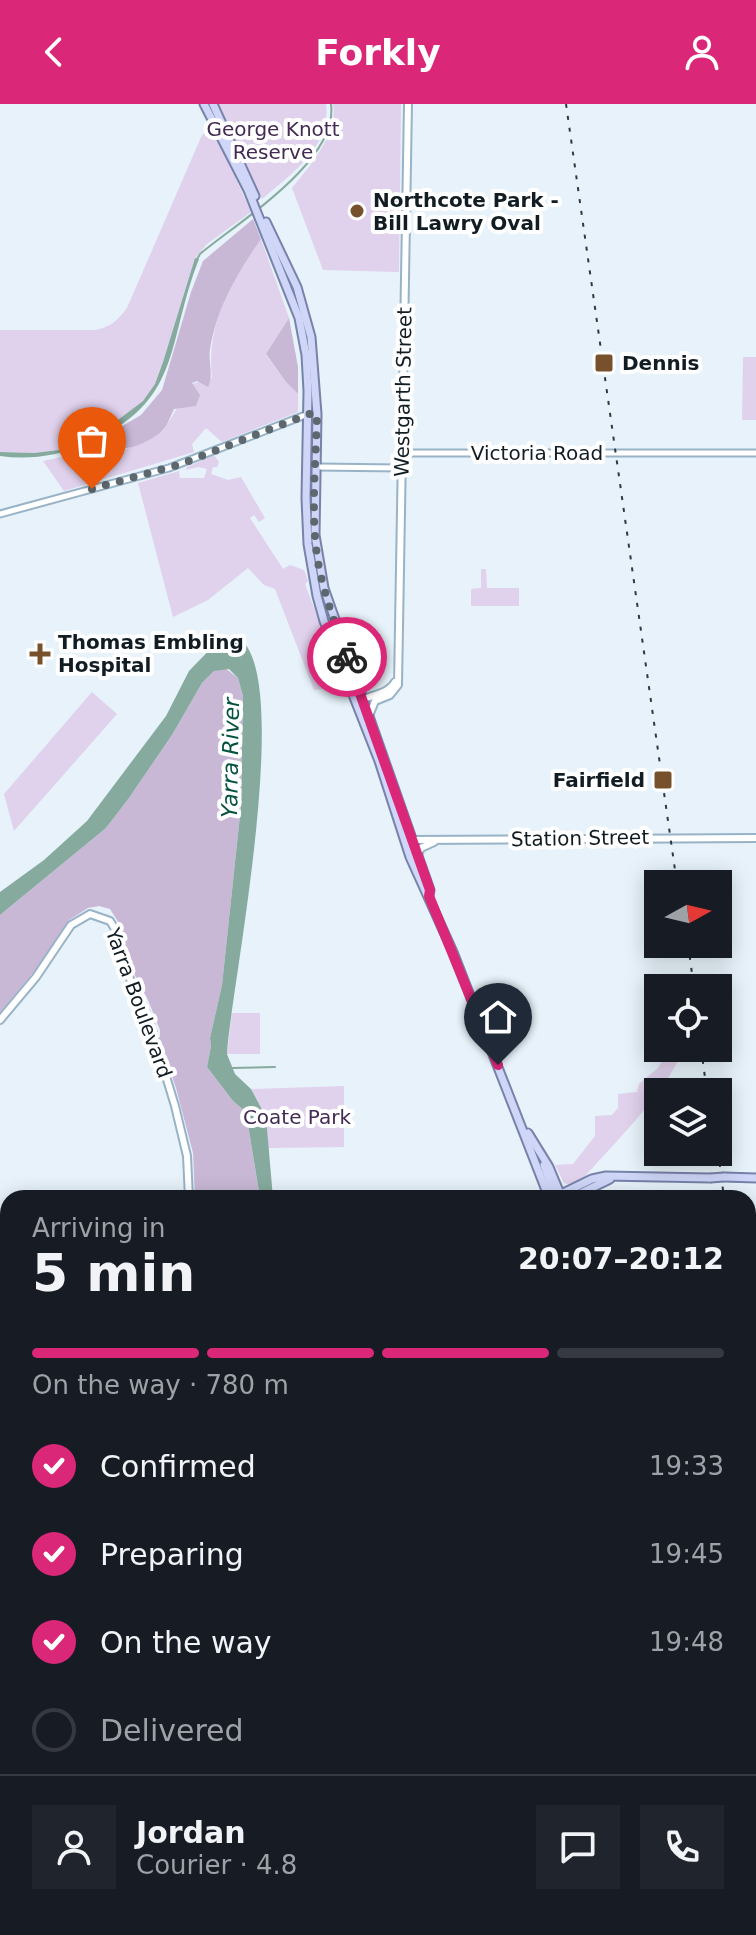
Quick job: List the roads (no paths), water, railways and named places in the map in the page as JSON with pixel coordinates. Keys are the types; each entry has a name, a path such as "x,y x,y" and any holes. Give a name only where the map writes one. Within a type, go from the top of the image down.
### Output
{"main road":[{"path":"204,104 252,196"},
{"path":"213,104 264,223 297,287 306,315 313,356 311,467"},
{"name":"Westgarth Street","path":"365,715 375,701 394,689 398,679 408,104"},
{"path":"313,414 308,433 318,562 333,618 424,891 429,896 522,1124 539,1157 545,1189"},
{"path":"350,673 363,699 365,715"},
{"name":"Westgarth Street","path":"363,699 384,695"},
{"name":"Station Street","path":"407,840 756,838"},
{"path":"407,840 417,856 430,890 429,896"},
{"path":"417,856 425,845 441,840"},
{"name":"Yarra Boulevard","path":"0,1020 36,977 74,921 90,914 102,916 112,923 118,934 125,968 149,1020 175,1106 187,1156 189,1190"},
{"path":"522,1124 553,1190"},
{"path":"586,1190 616,1178"},
{"path":"570,1190 592,1179 756,1178"},
{"path":"594,1190 600,1183"}],"street":[{"path":"0,514 154,473 313,414"},
{"path":"292,421 301,424 308,433"},
{"name":"Victoria Road","path":"402,453 756,453"},
{"path":"311,467 401,468"}],"waterway":[{"path":"196,261 200,254 260,208 303,168 319,147 329,125 331,104"},
{"path":"232,1068 275,1067"}],"railway":[{"path":"566,104 675,870"},
{"path":"690,958 692,974"},
{"path":"703,1062 705,1078"},
{"path":"720,1166 723,1190"}],"place":[{"name":"Northcote Park - Bill Lawry Oval","path":"357,211"},
{"name":"Dennis","path":"604,363"},
{"name":"Thomas Embling Hospital","path":"40,654"},
{"name":"Fairfield","path":"663,780"}],"park label":[{"name":"George Knott Reserve","path":"273,140"},
{"name":"Coate Park","path":"297,1117"}],"water label":[{"name":"Yarra River","path":"230,758"}]}
